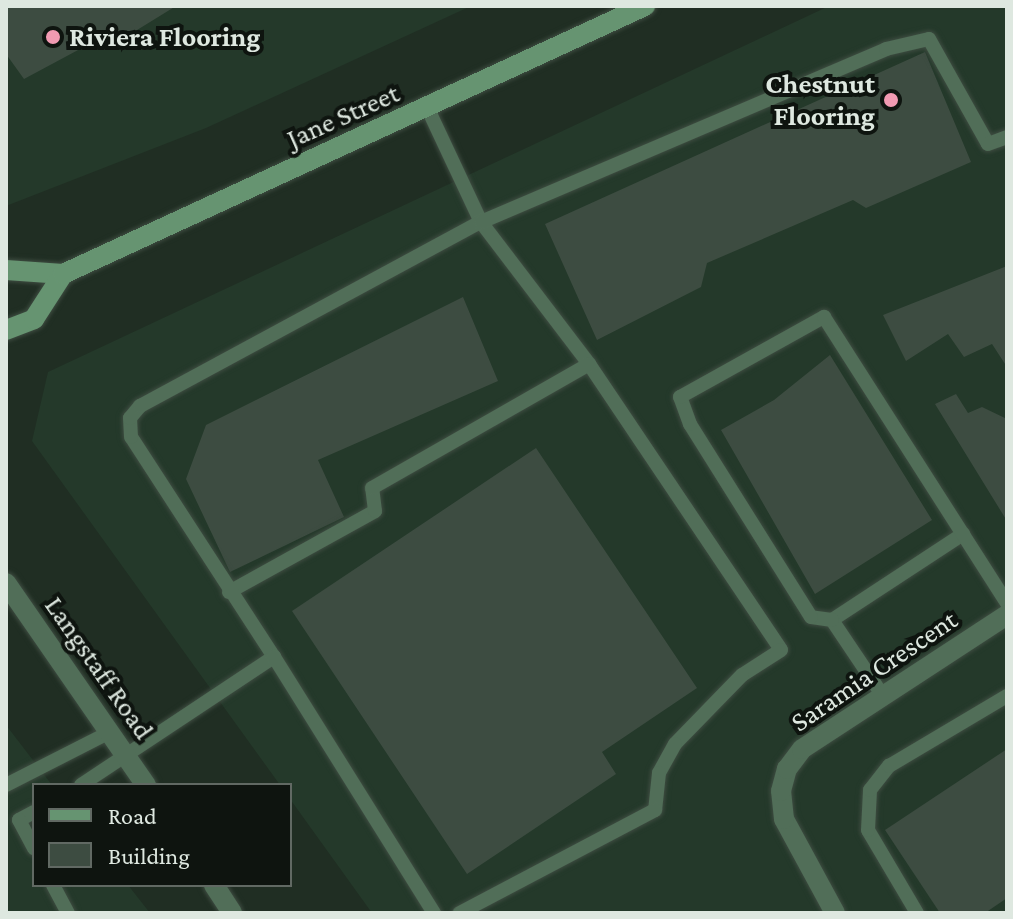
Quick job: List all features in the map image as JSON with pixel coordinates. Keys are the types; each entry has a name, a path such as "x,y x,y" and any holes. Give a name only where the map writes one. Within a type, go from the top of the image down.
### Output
{"main road":[{"name":"Jane Street","path":"6,270 63,274 428,109 645,6"},
{"path":"6,330 34,319 63,274"}],"street":[{"name":"Langstaff Road","path":"6,583 145,783"},
{"name":"Saramia Crescent","path":"835,913 784,819 781,791 787,769 802,749 1007,615"},
{"path":"215,887 232,913"}],"lane":[{"path":"434,913 274,657 131,437 130,418 140,406 481,222 886,49 929,39 988,144 1007,137"},
{"path":"428,109 481,222 589,364 781,650 742,675 684,732 659,773 655,810 460,913"},
{"path":"963,534 832,620 811,617 690,424 680,397 824,317 963,534 1007,603"},
{"path":"229,592 375,511 372,488 589,364"},
{"path":"832,620 883,696"},
{"path":"84,783 128,758 274,657"},
{"path":"917,913 868,830 870,790 889,766 1007,696"},
{"path":"6,785 110,732"},
{"path":"32,813 13,823 32,846"},
{"path":"54,887 68,913"}],"shaded area":[{"path":"6,6 471,6 206,128 6,206"},
{"path":"829,6 1007,6 1007,913 372,913 292,802 292,783 279,783 32,441 48,372"},
{"path":"6,725 50,783 32,783 32,887 130,887 150,913 6,913"}],"building":[{"path":"6,6 176,6 116,43 108,34 24,79 6,54"},
{"path":"925,52 971,162 866,208 853,200 707,263 701,287 597,340 545,224"},
{"path":"1007,266 1007,367 992,344 964,357 948,334 906,361 883,315"},
{"path":"463,297 498,381 318,460 344,517 230,572 186,479 206,425"},
{"path":"830,355 932,520 815,594 721,430 774,400"},
{"path":"956,394 968,413 982,407 1007,419 1007,521 935,404"},
{"path":"536,448 697,688 602,752 616,774 467,874 292,611"},
{"path":"1007,749 1007,898 985,913 940,913 885,830"}],"place":[{"name":"Riviera Flooring","path":"53,37"},
{"name":"Chestnut Flooring","path":"891,100"}]}
